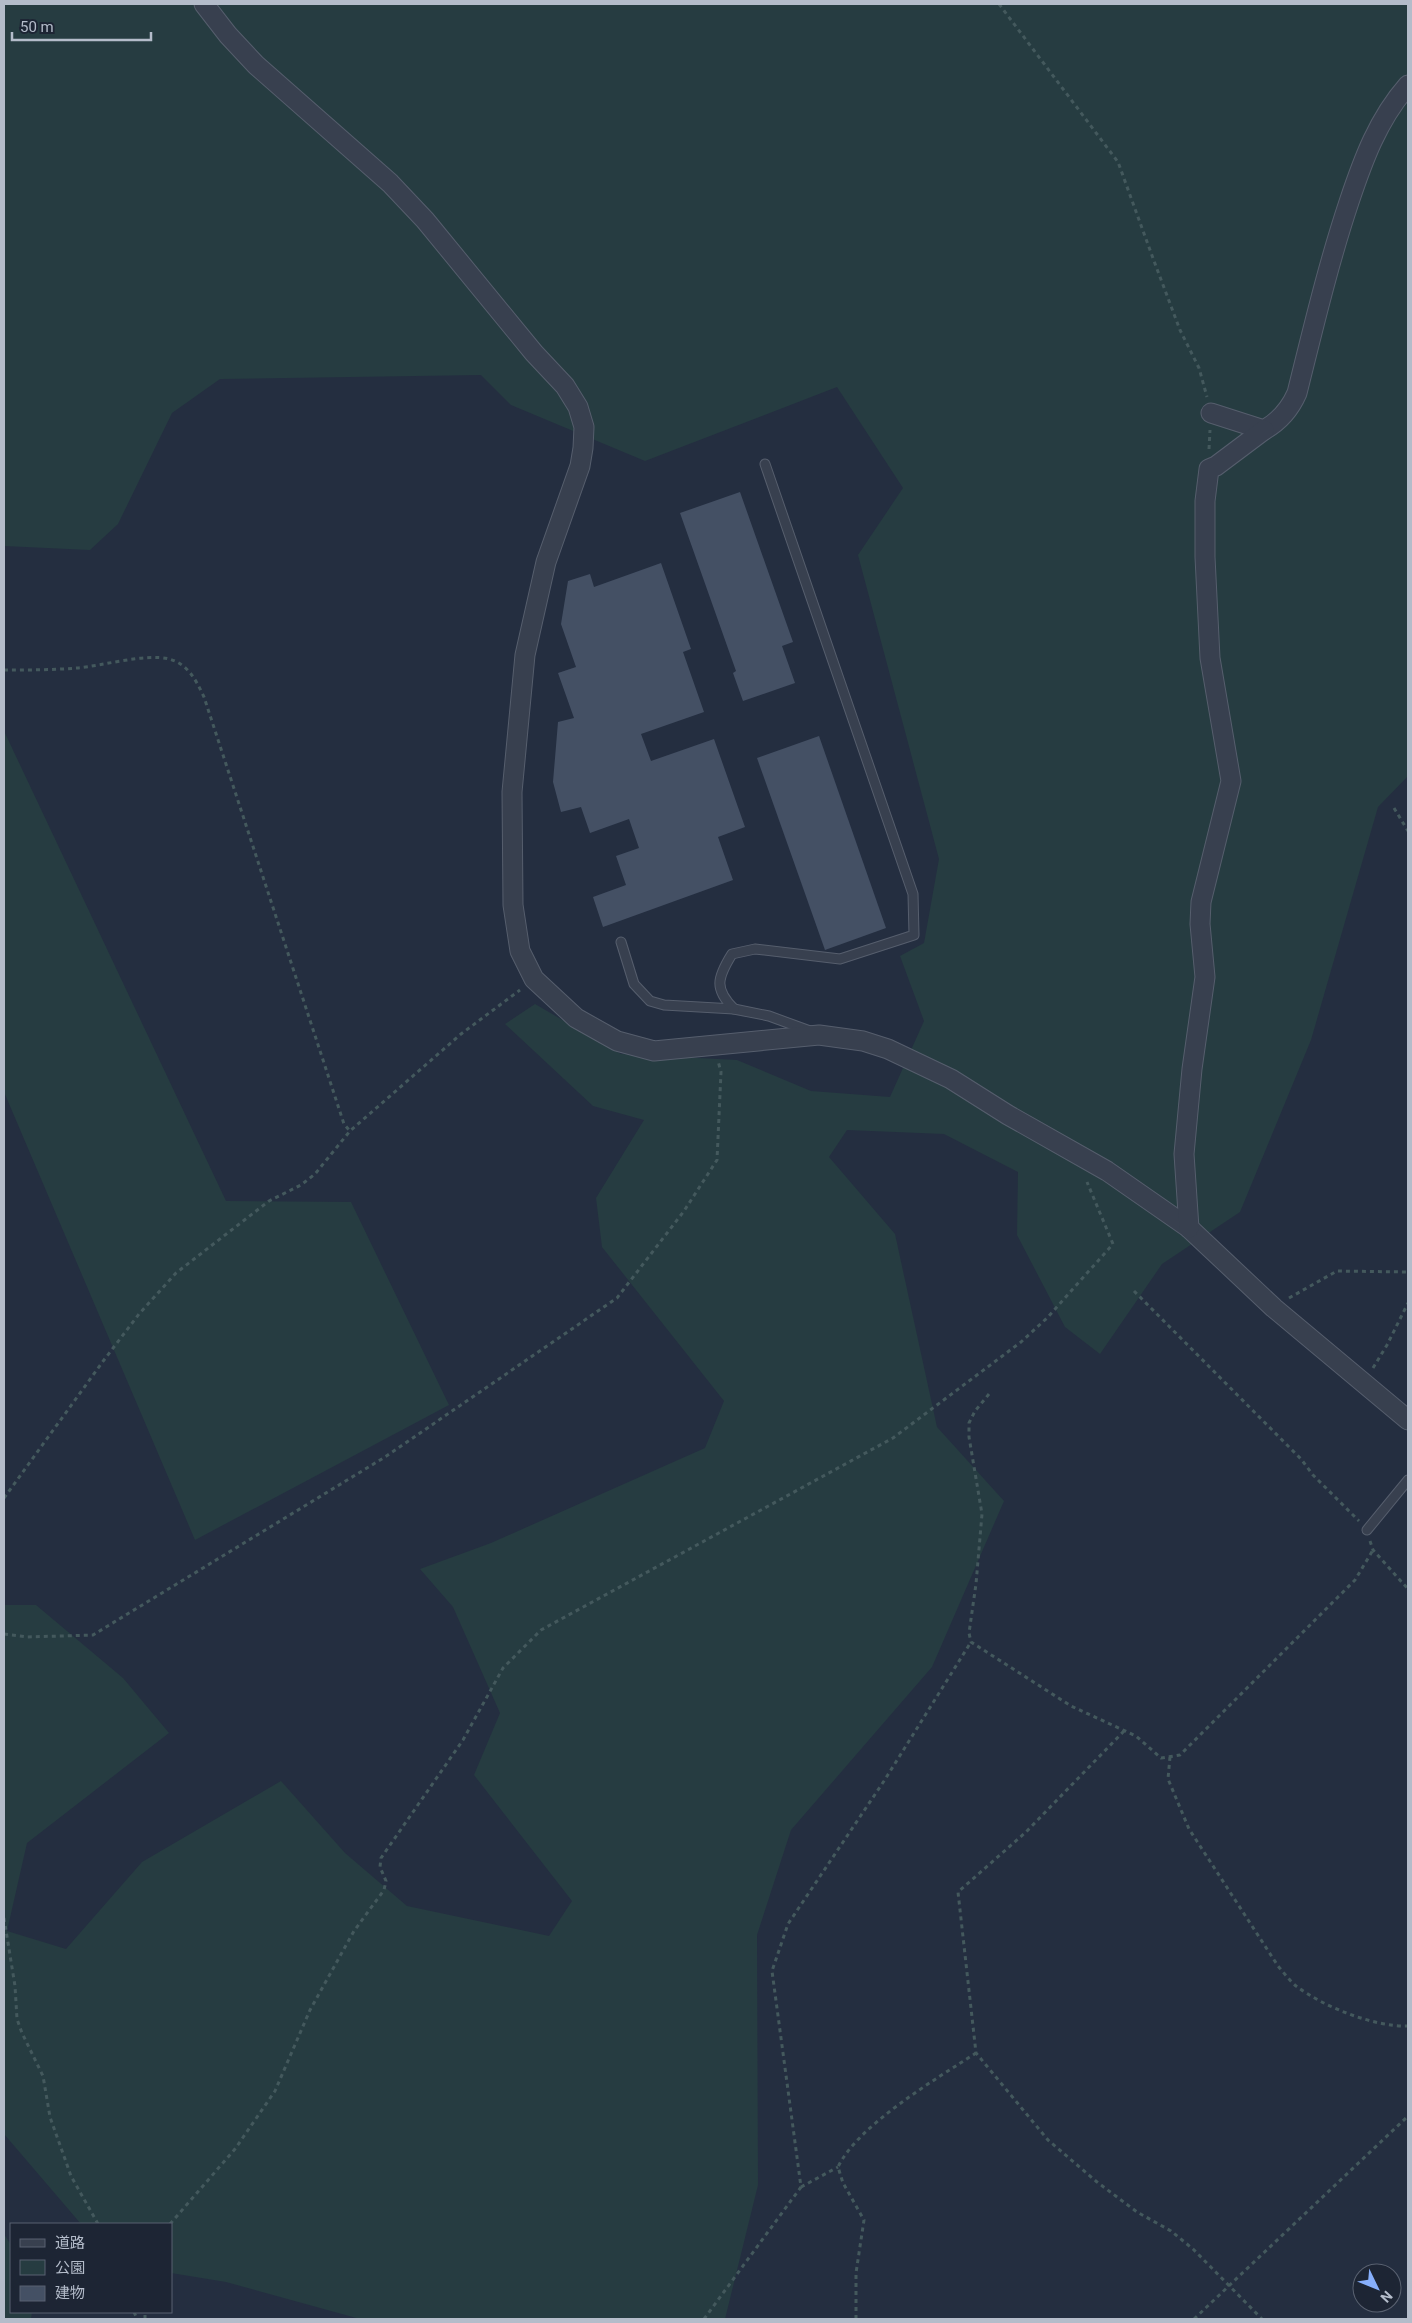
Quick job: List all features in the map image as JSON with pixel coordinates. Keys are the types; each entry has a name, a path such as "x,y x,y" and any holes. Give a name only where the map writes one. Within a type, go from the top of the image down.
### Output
{"street":[{"path":"204,4 228,35 256,65 390,183 425,220 528,347 565,386 578,407 584,427 580,466 546,562 525,654 512,792 512,906 520,951 534,979 576,1018 617,1041 654,1051 819,1034 863,1041 888,1049 951,1079 1107,1171 1188,1228 1274,1308 1408,1420"},
{"path":"1188,1228 1184,1154 1192,1069 1205,977 1200,924 1201,902 1231,781 1210,658 1205,557 1205,501 1209,469 1216,466 1278,420 1292,406 1335,243 1358,174 1388,110 1408,85"},
{"path":"1211,413 1264,430"}],"lane":[{"path":"734,1009 722,997 720,984 724,967 732,954 755,949 840,958 914,935 913,894 765,464"},
{"path":"620,942 634,984 650,1000 664,1005 734,1009 769,1016 819,1034"},
{"path":"1367,1530 1408,1480"}],"path":[{"path":"999,4 1118,162 1177,322 1198,368 1211,413 1209,469"},
{"path":"4,670 76,668 152,657 169,659 181,665 194,676 207,706 344,1124 350,1131"},
{"path":"1394,808 1408,831"},
{"path":"4,1498 139,1314 176,1273 269,1201 300,1185 315,1174 350,1131 461,1034 534,979"},
{"path":"4,1634 27,1637 93,1635 385,1457 617,1298 684,1211 717,1160 721,1072 716,1046"},
{"path":"171,2223 235,2149 275,2091 310,2010 354,1931 384,1890 386,1881 380,1867 381,1858 463,1740 503,1668 541,1630 893,1438 1021,1342 1047,1318 1114,1244 1084,1175"},
{"path":"1274,1308 1298,1291 1338,1271 1408,1272"},
{"path":"1134,1290 1301,1459 1313,1476 1367,1530 1373,1550 1408,1589"},
{"path":"1364,1382 1387,1345 1408,1302"},
{"path":"989,1394 975,1411 969,1423 969,1437 982,1514 976,1584 969,1634 971,1642 1071,1706 1136,1736 1161,1758 1180,1755 1355,1580 1373,1550"},
{"path":"801,2187 772,1971 788,1924 884,1780 971,1642"},
{"path":"1124,1731 1026,1832 958,1892 976,2053 1048,2140 1097,2182 1137,2212 1171,2231 1193,2249 1262,2319"},
{"path":"1170,1758 1168,1779 1189,1829 1278,1966 1295,1986 1357,2016 1393,2026 1408,2026"},
{"path":"4,1918 20,2026 43,2076 50,2117 71,2176 97,2223"},
{"path":"704,2319 801,2187 838,2167 845,2152 860,2138 921,2089 976,2053"},
{"path":"1194,2319 1408,2116"},
{"path":"838,2167 843,2183 864,2220 856,2273 856,2319"}],"green space":[{"path":"4,4 1408,4 1408,776 1378,807 1311,1040 1240,1212 1162,1264 1100,1354 1065,1327 1017,1235 1018,1172 944,1134 847,1130 829,1157 895,1234 937,1427 1004,1501 932,1667 791,1830 757,1935 758,2185 725,2319 360,2319 226,2282 172,2273 172,2223 80,2223 4,2134 4,1605 36,1605 123,1678 169,1733 27,1843 7,1931 66,1949 142,1862 281,1781 345,1853 407,1906 549,1936 572,1901 474,1775 500,1713 453,1607 420,1569 491,1543 705,1448 724,1401 602,1247 596,1198 644,1120 593,1106 505,1024 535,1004 621,1054 737,1060 811,1091 890,1097 924,1021 900,956 924,943 939,859 858,555 903,488 837,387 645,461 511,405 481,375 220,379 172,413 118,524 90,550 4,546"},
{"path":"4,731 226,1201 351,1202 449,1405 195,1540 4,1092"},
{"path":"4,2234 10,2243 10,2313 32,2313 31,2319 4,2319"}],"building":[{"path":"740,492 793,642 782,646 795,683 743,701 733,673 736,671 680,513"},
{"path":"661,563 691,649 683,652 704,712 641,734 651,761 714,739 745,827 718,837 733,880 603,927 593,897 626,885 616,856 639,848 629,819 590,833 581,807 561,812 553,782 558,722 574,718 558,673 576,667 561,624 568,581 590,574 594,587"},
{"path":"819,736 886,928 825,950 757,758"}]}
